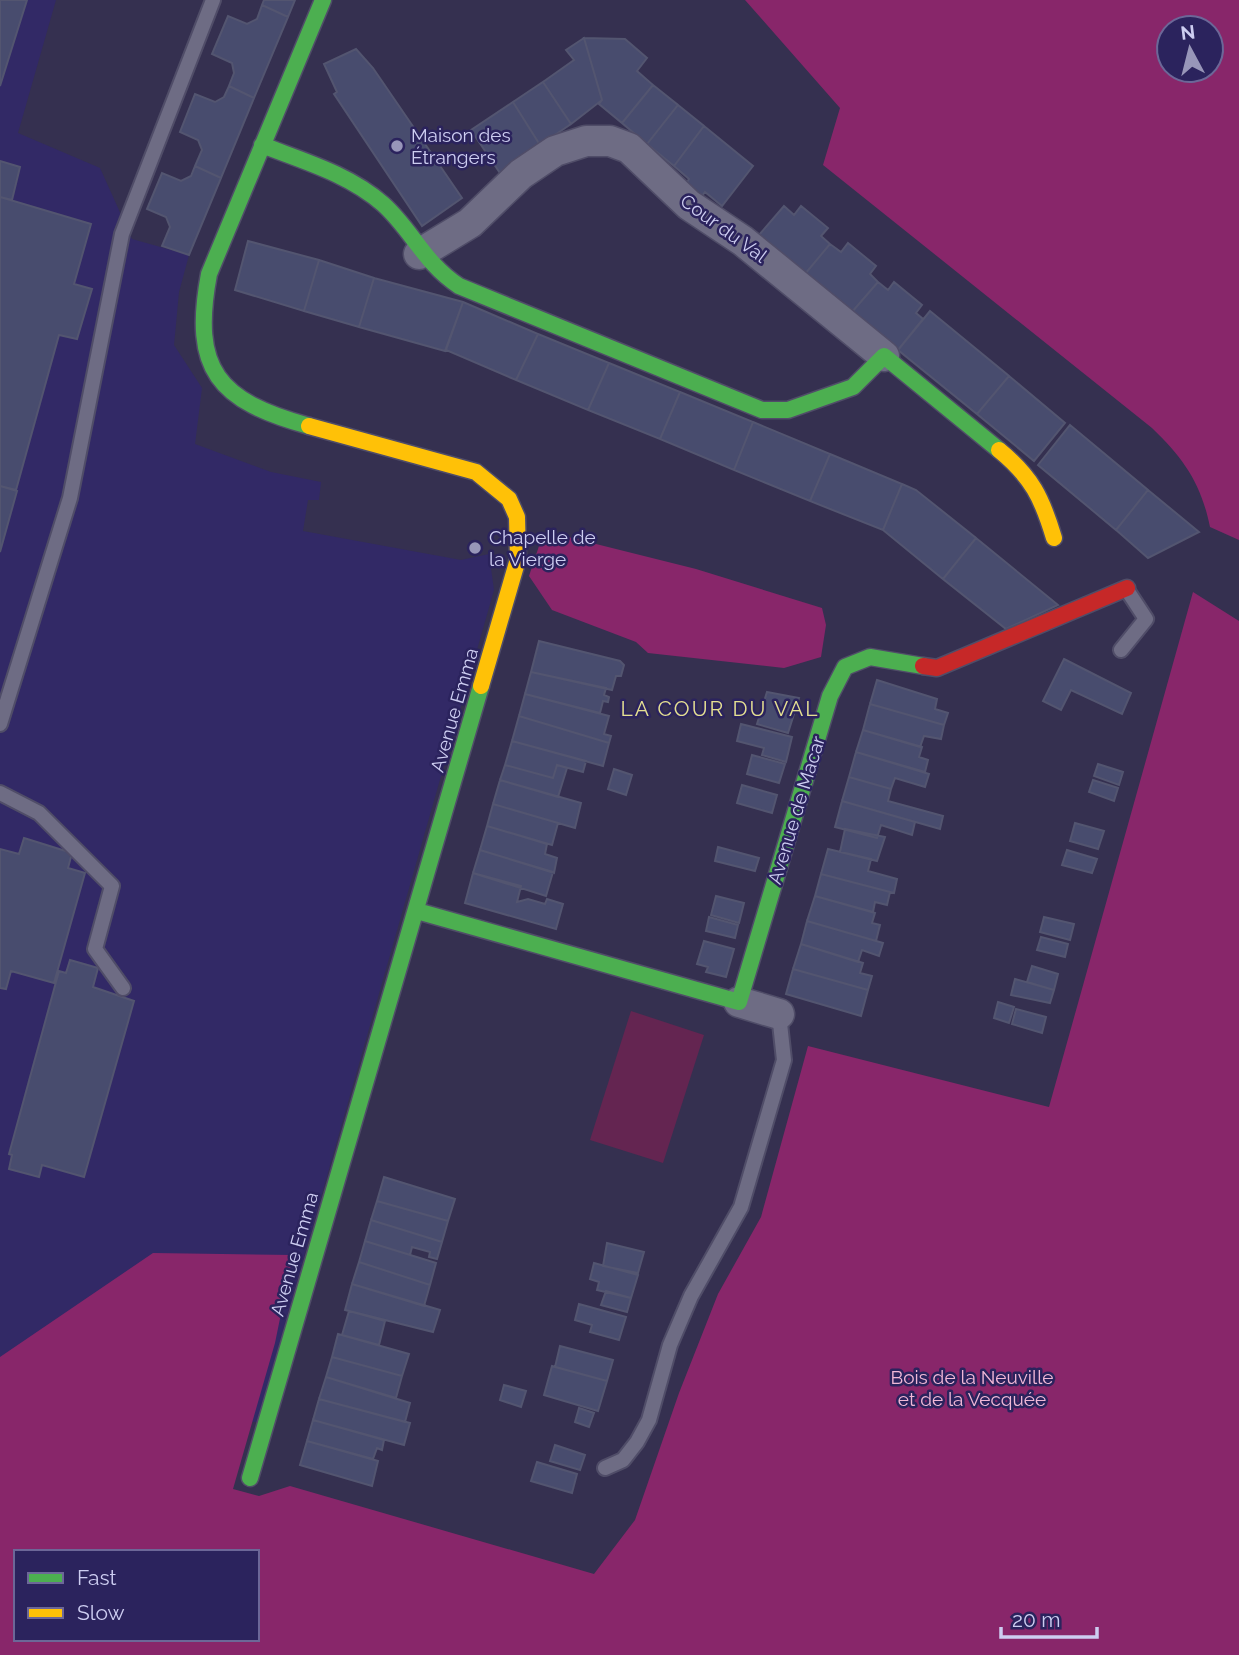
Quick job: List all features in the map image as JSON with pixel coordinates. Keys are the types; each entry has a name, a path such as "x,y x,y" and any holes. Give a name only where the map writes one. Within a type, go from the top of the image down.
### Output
{"street":[{"path":"323,0 262,145 369,192 394,215 431,268 459,286 762,410 788,410 853,387 884,356"},
{"name":"Cour du Val","path":"419,254 470,223 521,174 555,151 586,141 610,141 635,153 689,205 752,248 1021,468 1043,500 1054,538"},
{"name":"Avenue Emma","path":"250,1478 518,559 520,521 503,490 476,472 273,416 236,398 208,361 202,312 209,274 262,145"},
{"name":"Avenue de Macar","path":"739,1002 830,696 845,667 870,657 937,668 1127,589"},
{"path":"417,911 779,1014"}],"lane":[{"path":"0,724 70,498 122,234 214,0"},
{"path":"1121,650 1146,619 1127,589"},
{"path":"0,793 39,813 112,886 94,949 123,988"},
{"path":"605,1468 623,1460 649,1420 670,1345 691,1296 741,1207 784,1060 779,1014"}],"shaded area":[{"path":"0,0 56,0 18,133 100,168 132,239 189,255 179,292 174,345 202,388 195,444 271,472 321,482 319,500 308,500 303,531 461,560 489,554 494,590 257,1422 0,1409"},
{"path":"631,1011 704,1035 663,1163 590,1140"}],"green space":[{"path":"745,0 1239,0 1239,540 1210,527 1202,497 1190,473 1152,428 823,165 840,108"},
{"path":"564,536 696,569 822,608 826,625 821,657 784,668 648,653 636,642 552,610 529,576 540,543"},
{"name":"Bois de la Neuville et de la Vecquée","path":"1193,592 1239,621 1239,1655 0,1655 0,1357 153,1253 293,1255 275,1343 233,1489 259,1496 290,1486 594,1574 635,1520 679,1393 718,1294 761,1217 808,1046 1049,1107"}],"building":[{"path":"0,0 27,0 0,86"},
{"path":"264,0 295,0 288,17 262,5"},
{"path":"262,5 288,17 254,98 229,86 234,73 232,63 212,54 228,16 247,24 257,19"},
{"path":"584,38 625,39 647,58 637,71 653,85 622,123 599,104 602,100"},
{"path":"584,38 602,100 571,124 543,82 574,60 566,50"},
{"name":"Maison des Étrangers","path":"356,49 373,68 462,198 422,226 334,94 337,92 324,64"},
{"path":"543,82 571,124 540,145 513,102"},
{"path":"653,85 678,105 647,144 622,123"},
{"path":"229,86 254,98 221,178 195,166 202,150 198,140 180,132 195,94 215,102 224,97"},
{"path":"513,102 540,145 500,173 471,130"},
{"path":"678,105 704,126 674,166 647,144"},
{"path":"704,126 753,166 722,206 705,192 701,197 686,184 689,179 674,166"},
{"path":"0,161 20,167 12,200 0,197"},
{"path":"195,166 221,178 189,255 162,246 170,227 166,217 147,209 162,173 181,181 191,176"},
{"path":"0,197 91,224 74,284 92,289 77,339 59,335 16,490 0,486"},
{"path":"784,206 794,215 801,206 828,228 821,236 830,244 805,274 759,235"},
{"path":"248,241 319,260 304,311 235,290"},
{"path":"848,243 876,266 870,274 878,282 852,312 805,274 830,244 841,252"},
{"path":"319,260 374,278 359,327 304,311"},
{"path":"374,278 463,302 445,351 359,327"},
{"path":"878,282 888,290 894,282 922,305 916,313 923,319 898,350 852,312"},
{"path":"463,302 538,334 516,380 446,350"},
{"path":"930,311 1009,376 977,414 898,350"},
{"path":"538,334 609,363 588,410 516,380"},
{"path":"609,363 680,392 660,439 588,410"},
{"path":"1009,376 1065,423 1034,461 977,414"},
{"path":"680,392 753,422 734,470 660,439"},
{"path":"753,422 830,454 810,501 734,470"},
{"path":"1070,425 1148,490 1116,530 1038,465"},
{"path":"830,454 902,484 883,530 810,501"},
{"path":"902,484 916,490 976,538 943,579 883,530"},
{"path":"0,486 17,491 0,552"},
{"path":"1148,490 1199,532 1148,558 1116,530"},
{"path":"976,538 1058,605 1006,629 943,579"},
{"path":"539,641 620,661 624,665 621,676 616,676 612,690 531,672"},
{"path":"1064,659 1131,693 1122,714 1071,690 1061,710 1043,701"},
{"path":"531,672 606,688 604,695 609,697 608,702 603,701 600,713 525,694"},
{"path":"877,680 937,699 935,709 948,713 944,725 870,704"},
{"path":"767,692 799,698 788,733 757,724"},
{"path":"525,694 609,716 604,734 611,736 609,743 519,716"},
{"path":"870,704 944,725 941,739 924,736 920,747 863,730"},
{"path":"519,716 609,743 603,766 512,741"},
{"path":"741,724 792,737 786,762 762,755 764,748 737,741"},
{"path":"863,730 922,747 919,757 928,760 925,772 856,752"},
{"path":"512,741 586,761 583,772 557,765 553,778 505,765"},
{"path":"856,752 929,774 925,787 895,778 891,789 849,777"},
{"path":"752,755 785,764 779,783 747,774"},
{"path":"1098,764 1123,772 1119,785 1094,776"},
{"path":"505,765 553,778 557,765 567,768 558,797 500,780"},
{"path":"614,769 632,775 626,795 608,789"},
{"path":"849,777 891,789 888,801 943,816 940,829 842,801"},
{"path":"500,780 581,803 575,828 493,804"},
{"path":"1093,780 1118,788 1114,801 1089,792"},
{"path":"742,785 777,795 772,813 737,803"},
{"path":"842,801 915,822 912,835 881,825 877,838 835,827"},
{"path":"493,804 558,823 552,845 487,826"},
{"path":"1075,823 1104,831 1098,849 1070,841"},
{"path":"487,826 547,844 545,854 557,858 554,873 480,850"},
{"path":"845,829 885,837 877,861 840,852"},
{"path":"24,838 72,853 68,868 85,873 54,983 11,971 6,989 0,988 0,849 19,854"},
{"path":"718,847 759,858 755,871 715,861"},
{"path":"828,849 871,859 868,871 897,879 894,893 821,874"},
{"path":"480,850 553,872 546,896 473,873"},
{"path":"1067,850 1097,859 1092,873 1062,865"},
{"path":"473,873 521,886 517,902 528,899 545,904 547,899 563,904 556,929 465,903"},
{"path":"821,874 890,892 887,905 875,902 873,912 815,896"},
{"path":"716,896 744,903 739,923 711,915"},
{"path":"815,896 875,913 872,923 880,925 876,941 807,921"},
{"path":"709,917 738,925 735,938 706,931"},
{"path":"1044,917 1074,924 1070,940 1040,932"},
{"path":"807,921 883,943 879,956 862,950 858,962 801,944"},
{"path":"1041,937 1068,944 1065,957 1037,950"},
{"path":"704,941 734,949 726,977 706,972 708,967 697,964"},
{"path":"801,944 863,963 860,973 872,976 868,990 793,969"},
{"path":"70,960 98,968 93,987 134,1001 84,1177 42,1165 39,1177 9,1169 12,1155 9,1154 59,971 66,973"},
{"path":"1032,966 1058,974 1054,990 1027,982"},
{"path":"793,969 868,990 861,1016 786,994"},
{"path":"1015,979 1054,990 1050,1003 1011,995"},
{"path":"998,1002 1014,1007 1009,1023 994,1018"},
{"path":"1016,1009 1046,1017 1042,1033 1012,1024"},
{"path":"384,1177 455,1199 448,1221 377,1201"},
{"path":"377,1201 448,1221 442,1242 371,1220"},
{"path":"371,1220 442,1242 437,1259 429,1257 430,1252 412,1247 410,1255 365,1241"},
{"path":"365,1241 436,1263 430,1285 359,1262"},
{"path":"607,1243 644,1252 638,1273 603,1266"},
{"path":"359,1262 430,1285 424,1306 352,1284"},
{"path":"594,1263 638,1275 631,1298 597,1290 599,1282 590,1279"},
{"path":"352,1284 440,1310 433,1332 345,1310"},
{"path":"606,1291 631,1298 627,1312 601,1305"},
{"path":"579,1304 626,1317 619,1340 590,1332 592,1325 575,1320"},
{"path":"349,1311 385,1321 379,1345 342,1335"},
{"path":"338,1334 409,1354 402,1376 332,1357"},
{"path":"560,1346 613,1360 607,1381 555,1367"},
{"path":"332,1357 402,1376 396,1398 326,1377"},
{"path":"552,1366 607,1381 598,1411 544,1395"},
{"path":"326,1377 410,1403 405,1422 319,1399"},
{"path":"504,1385 526,1391 521,1407 500,1400"},
{"path":"319,1399 410,1423 404,1445 313,1420"},
{"path":"579,1408 594,1413 589,1427 575,1422"},
{"path":"313,1420 384,1440 382,1450 377,1448 373,1459 307,1441"},
{"path":"307,1441 378,1461 372,1486 300,1465"},
{"path":"555,1445 585,1455 580,1470 550,1461"},
{"path":"537,1462 577,1474 572,1493 531,1481"}],"traffic: fast":[{"path":"309,426 252,405 218,377 209,358 204,335 204,307 209,274 323,0"},
{"path":"262,145 325,169 370,194 393,214 436,267 459,286 762,410 788,410 853,387 884,356 999,450"},
{"path":"417,911 739,1002 830,696 845,667 870,657 923,666"},
{"path":"250,1478 481,686"}],"traffic: slow":[{"path":"309,426 476,472 509,499 517,517 518,559 481,686"},
{"path":"999,450 1028,479 1045,511 1054,538"}],"traffic: jam":[{"path":"923,666 937,668 1127,588"}],"place":[{"name":"Maison des Étrangers","path":"397,146"},
{"name":"Chapelle de la Vierge","path":"475,548"}],"district":[{"name":"LA COUR DU VAL","path":"720,709"}]}
